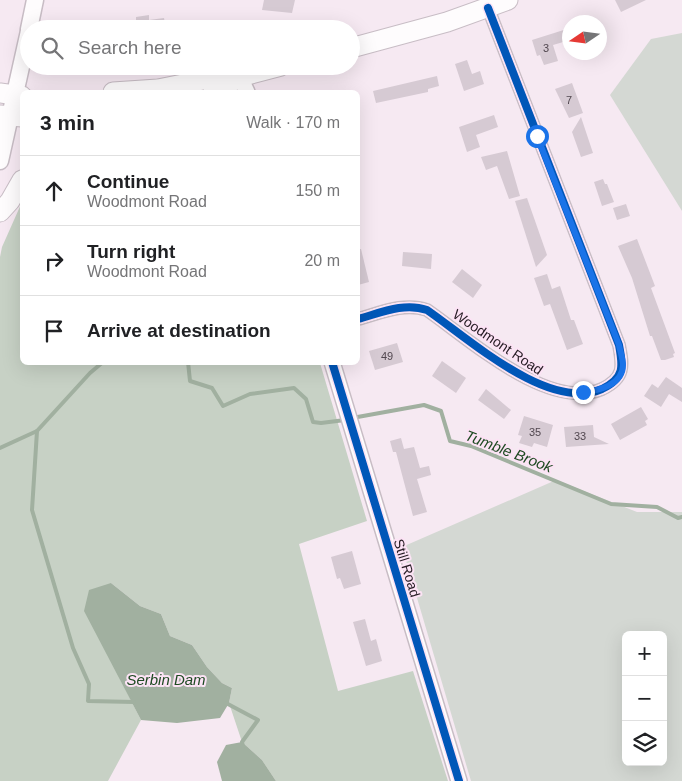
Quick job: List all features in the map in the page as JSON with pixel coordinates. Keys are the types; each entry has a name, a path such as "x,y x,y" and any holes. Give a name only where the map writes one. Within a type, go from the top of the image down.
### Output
{"main road":[{"path":"31,20 35,0"},
{"path":"360,46 415,32 508,0"},
{"path":"0,161 20,67"},
{"path":"222,90 243,85 263,75"},
{"path":"143,90 158,89 213,78 243,85"},
{"path":"0,212 10,201 20,184"}],"street":[{"name":"Woodmont Road","path":"360,318 397,308 419,307 428,310 529,381 557,392 597,391 611,385 619,376 623,366 619,345 488,8"},
{"name":"Still Road","path":"333,365 458,781"}],"shaded area":[{"path":"682,33 682,211 610,95 651,39"},
{"path":"20,206 20,365 321,365 367,521 299,544 338,691 413,671 448,781 276,781 262,760 242,742 229,703 232,688 222,683 207,667 192,645 170,636 161,614 140,606 111,583 120,679 141,720 108,781 0,781 0,257 2,247"},
{"path":"556,480 637,512 682,512 682,781 471,781 402,547"}],"water":[{"name":"Serbin Dam","path":"111,583 140,606 161,614 170,636 192,645 207,667 222,683 232,688 229,703 220,718 177,723 141,720 84,611 89,590"},
{"path":"242,742 262,760 276,781 222,781 217,762 226,745"}],"building":[{"path":"264,0 295,0 292,13 262,10"},
{"path":"615,0 646,0 621,12"},
{"path":"149,15 149,20 136,20 136,17"},
{"path":"562,31 562,42 553,45 558,61 544,65 540,55 537,56 532,40"},
{"path":"467,60 472,74 480,71 484,84 464,91 455,64"},
{"path":"437,76 439,86 428,89 428,92 376,103 373,91"},
{"path":"572,83 583,113 569,118 555,89"},
{"path":"494,115 498,127 476,135 480,147 467,152 459,127"},
{"path":"581,117 593,153 581,157 572,132"},
{"path":"507,151 520,196 509,199 497,166 486,170 481,157"},
{"path":"603,179 614,202 602,206 594,182"},
{"path":"527,198 547,255 536,267 515,201"},
{"path":"626,204 630,216 617,220 613,208"},
{"path":"637,239 655,286 651,288 675,353 673,354 674,357 665,360 661,360 652,336 650,336 632,278 618,246"},
{"path":"360,249 361,249 369,282 360,284"},
{"path":"403,252 432,254 431,269 402,266"},
{"path":"462,269 482,285 473,298 452,282"},
{"path":"547,274 552,289 560,286 571,320 574,320 583,344 567,350 550,304 544,306 534,278"},
{"path":"397,343 403,362 375,370 369,351"},
{"path":"442,361 466,378 456,393 432,376"},
{"path":"666,377 682,388 682,402 669,394 661,407 644,396 652,384 658,388"},
{"path":"486,389 511,410 504,419 478,400"},
{"path":"641,407 648,419 645,421 647,425 620,440 611,424"},
{"path":"524,416 553,425 547,447 534,443 532,447 519,443 522,436 518,435"},
{"path":"593,425 594,437 609,444 566,447 564,427"},
{"path":"401,438 404,449 414,447 420,468 429,466 431,475 417,479 427,512 413,516 396,452 393,452 390,441"},
{"path":"352,551 361,584 344,589 340,578 337,579 331,557"},
{"path":"365,619 371,641 376,639 382,661 366,666 353,622"}],"waterway":[{"name":"Tumble Brook","path":"0,448 37,431 99,365"},
{"name":"Tumble Brook","path":"188,365 190,381 212,388 223,406 250,394 294,388 306,399 313,422 345,420"},
{"name":"Tumble Brook","path":"352,418 424,405 441,411 450,441 471,446 611,504 657,507 678,518 682,517"},
{"path":"37,431 32,510 73,648 89,684 88,701 134,702"},
{"path":"226,703 258,720 242,742 243,747"}],"cycle path":[{"path":"360,318 383,311 401,308 410,307 427,310 510,369 534,382 558,390 581,393 602,389 619,376 621,371 619,345 488,8"},
{"path":"333,365 459,781"}],"route":[{"path":"537,136 619,345 623,366 619,376 611,385 597,391 583,392"}]}
